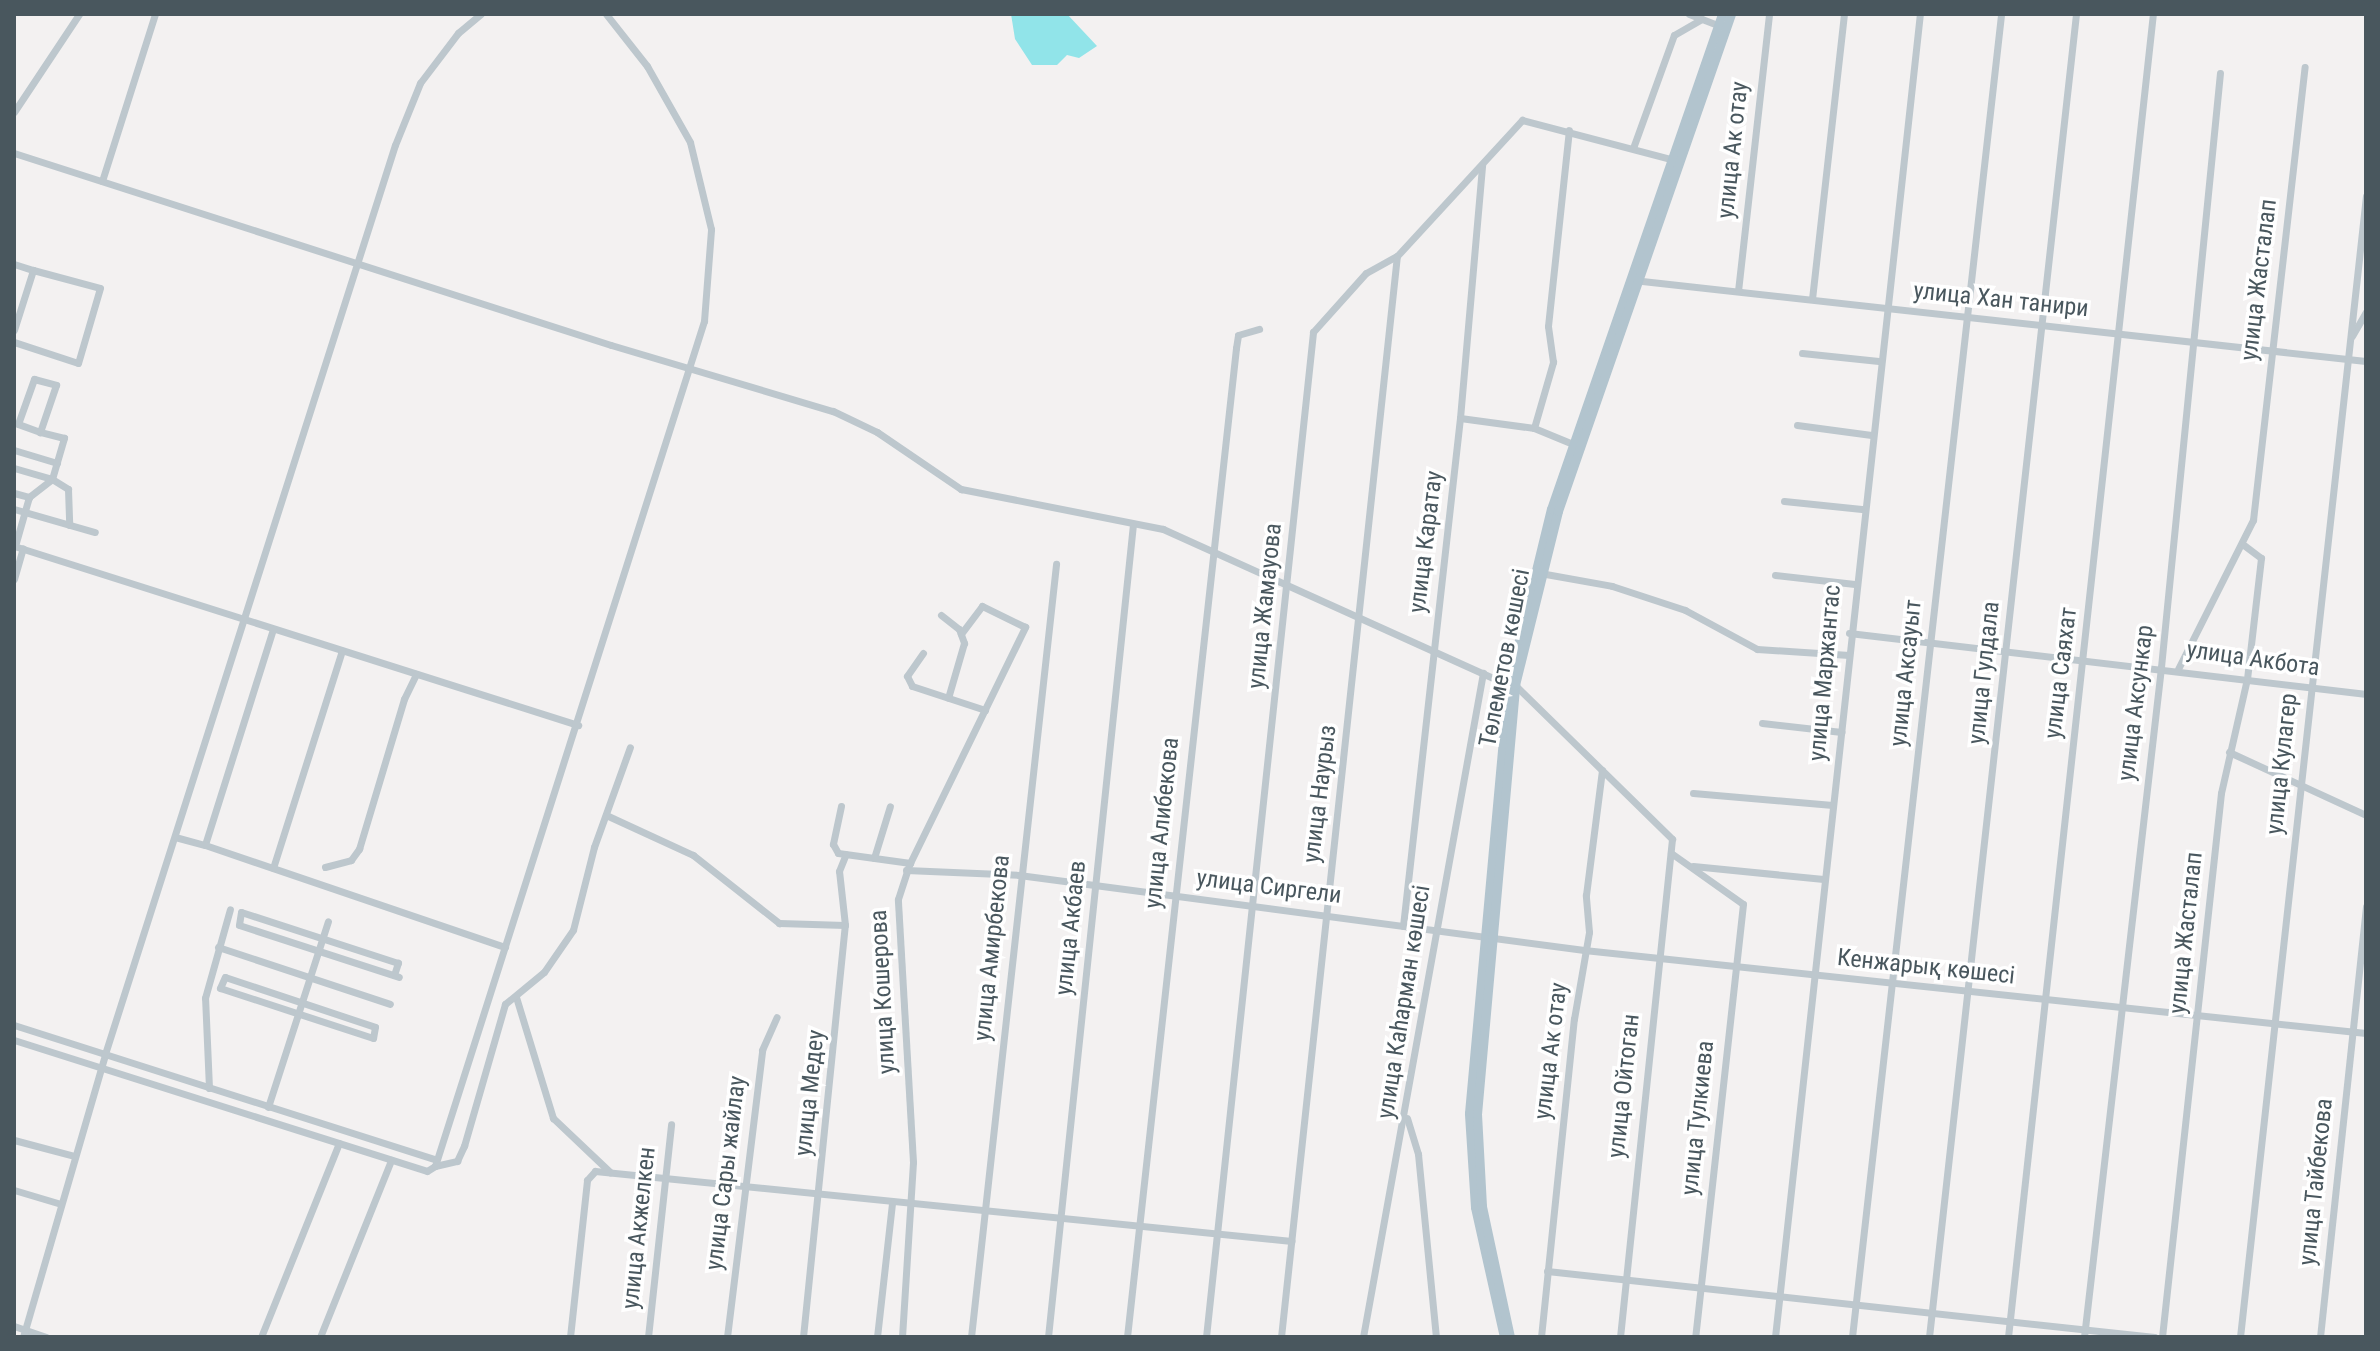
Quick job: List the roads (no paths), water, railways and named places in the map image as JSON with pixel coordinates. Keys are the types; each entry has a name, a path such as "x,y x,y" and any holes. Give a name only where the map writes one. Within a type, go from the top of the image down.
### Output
{"main road":[{"name":"Төлеметов көшесі","path":"1538,573 1723,26 1722,14"},
{"name":"Төлеметов көшесі","path":"1504,1337 1478,1229 1470,1151 1486,938 1512,685 1573,444 1635,280 1671,159 1723,26 1731,14"},
{"name":"Төлеметов көшесі","path":"1486,938 1477,1151 1486,1229 1510,1337"}],"street":[{"path":"14,112 79,14"},
{"path":"102,181 155,14"},
{"path":"24,1333 97,1078 358,264 420,83 458,33 481,14"},
{"path":"14,1040 427,1171 436,1163 578,725 704,321 711,268 711,229 701,178 672,103 606,14"},
{"path":"1689,14 1723,26"},
{"name":"улица Ак отау","path":"1738,291 1769,14"},
{"path":"1812,299 1844,14"},
{"name":"улица Маржантас","path":"1775,1337 1812,975 1841,732 1862,509 1920,14"},
{"name":"улица Аксауыт","path":"1852,1337 2001,14"},
{"name":"улица Гулдала","path":"1929,1337 2076,14"},
{"name":"улица Саяхат","path":"2008,1337 2153,14"},
{"path":"1633,148 1674,35 1702,19"},
{"name":"улица Жасталап","path":"2178,669 2244,545 2253,520 2305,67"},
{"name":"улица Аксункар","path":"2084,1333 2161,667 2220,73"},
{"name":"улица Жамауова","path":"1206,1337 1313,332 1366,273 1397,256 1522,120 1671,159"},
{"path":"1534,428 1553,362 1548,326 1569,130"},
{"path":"14,153 689,369 833,411 877,432 961,489 1133,524 1213,547 1512,685 1602,770"},
{"name":"улица Каратау","path":"1403,926 1460,418 1483,163"},
{"name":"улица Кулагер","path":"2240,1337 2366,196"},
{"name":"улица Наурыз","path":"1281,1337 1397,256"},
{"path":"14,264 100,288 78,363 14,342"},
{"path":"14,330 33,270"},
{"name":"улица Хан танири","path":"1635,280 2366,361"},
{"path":"2351,338 2366,312"},
{"name":"улица Алибекова","path":"1127,1337 1236,348 1238,335 1259,329"},
{"path":"1802,353 1879,361"},
{"path":"14,579 17,547 29,497 52,479 64,438 40,432 18,424 34,379 56,385 40,432"},
{"path":"14,399 26,403"},
{"path":"1460,418 1534,428 1573,444"},
{"path":"1797,425 1871,435"},
{"path":"14,450 57,463"},
{"path":"14,468 52,479 68,489 69,525"},
{"path":"14,493 29,497"},
{"path":"1784,501 1862,509"},
{"path":"14,509 95,532"},
{"name":"улица Акбаев","path":"1048,1337 1133,524"},
{"name":"улица Жасталап","path":"2162,1337 2229,752 2247,679 2261,558 2244,545"},
{"path":"17,547 578,725"},
{"name":"улица Амирбекова","path":"971,1337 1019,875 1056,564"},
{"path":"1538,573 1612,586 1685,610 1757,649 1849,655"},
{"path":"1775,575 1854,584"},
{"name":"улица Кошерова","path":"902,1337 913,1162 897,941 898,899 908,867 1023,625 982,606 961,634"},
{"path":"941,615 961,634 964,643 948,698"},
{"path":"205,845 273,629"},
{"name":"улица Акбота","path":"1849,633 2178,669 2366,694"},
{"path":"273,868 342,651"},
{"path":"923,653 908,682 985,710"},
{"name":"улица Каһарман көшесі","path":"1363,1337 1406,1116 1435,930 1483,673"},
{"path":"325,867 355,856 416,674"},
{"path":"1762,723 1841,732"},
{"path":"14,1025 436,1163 457,1161 500,1019 516,997 544,972 573,930 606,815 630,747"},
{"path":"2229,752 2299,788 2366,815"},
{"name":"улица Ак отау","path":"1541,1337 1602,770"},
{"name":"улица Ойтоган","path":"1602,770 1672,839 1620,1337"},
{"path":"1693,793 1832,805"},
{"path":"841,806 833,844 846,854"},
{"path":"874,858 890,806"},
{"path":"606,815 693,855 779,923 845,925"},
{"path":"175,837 505,947"},
{"path":"1671,853 1691,866 1823,879"},
{"name":"улица Сиргели","path":"846,854 908,867 1019,875 1486,938"},
{"name":"улица Медеу","path":"803,1337 820,1195 845,925 838,885 846,854"},
{"name":"улица Тулкиева","path":"1691,866 1743,904 1695,1337"},
{"name":"улица Тайбекова","path":"2320,1337 2366,906"},
{"path":"209,1088 205,998 230,909"},
{"path":"241,912 322,939 398,963 396,976 239,925 241,912"},
{"path":"268,1107 328,921"},
{"name":"Кенжарық көшесі","path":"1486,938 1658,959 2366,1033"},
{"path":"218,947 390,1004"},
{"path":"225,977 302,1001 375,1027 373,1038 219,987 225,977"},
{"path":"516,997 553,1118 610,1172"},
{"name":"улица Сары жайлау","path":"727,1337 762,1050 777,1017"},
{"path":"89,1063 97,1078"},
{"path":"97,1078 112,1070"},
{"path":"1406,1116 1418,1154 1436,1337"},
{"name":"улица Акжелкен","path":"648,1337 671,1124"},
{"path":"14,1140 74,1156"},
{"path":"261,1337 339,1143"},
{"path":"320,1337 391,1160"},
{"path":"570,1337 590,1175 610,1172 892,1203 1291,1241"},
{"path":"14,1190 61,1204"},
{"path":"877,1337 892,1203"},
{"path":"1547,1271 2009,1321 2084,1333 2154,1337"},
{"path":"14,1326 24,1333 46,1337"}],"water":[{"path":"1011,14 1067,14 1097,46 1079,58 1067,55 1057,65 1032,65 1015,39"}]}
